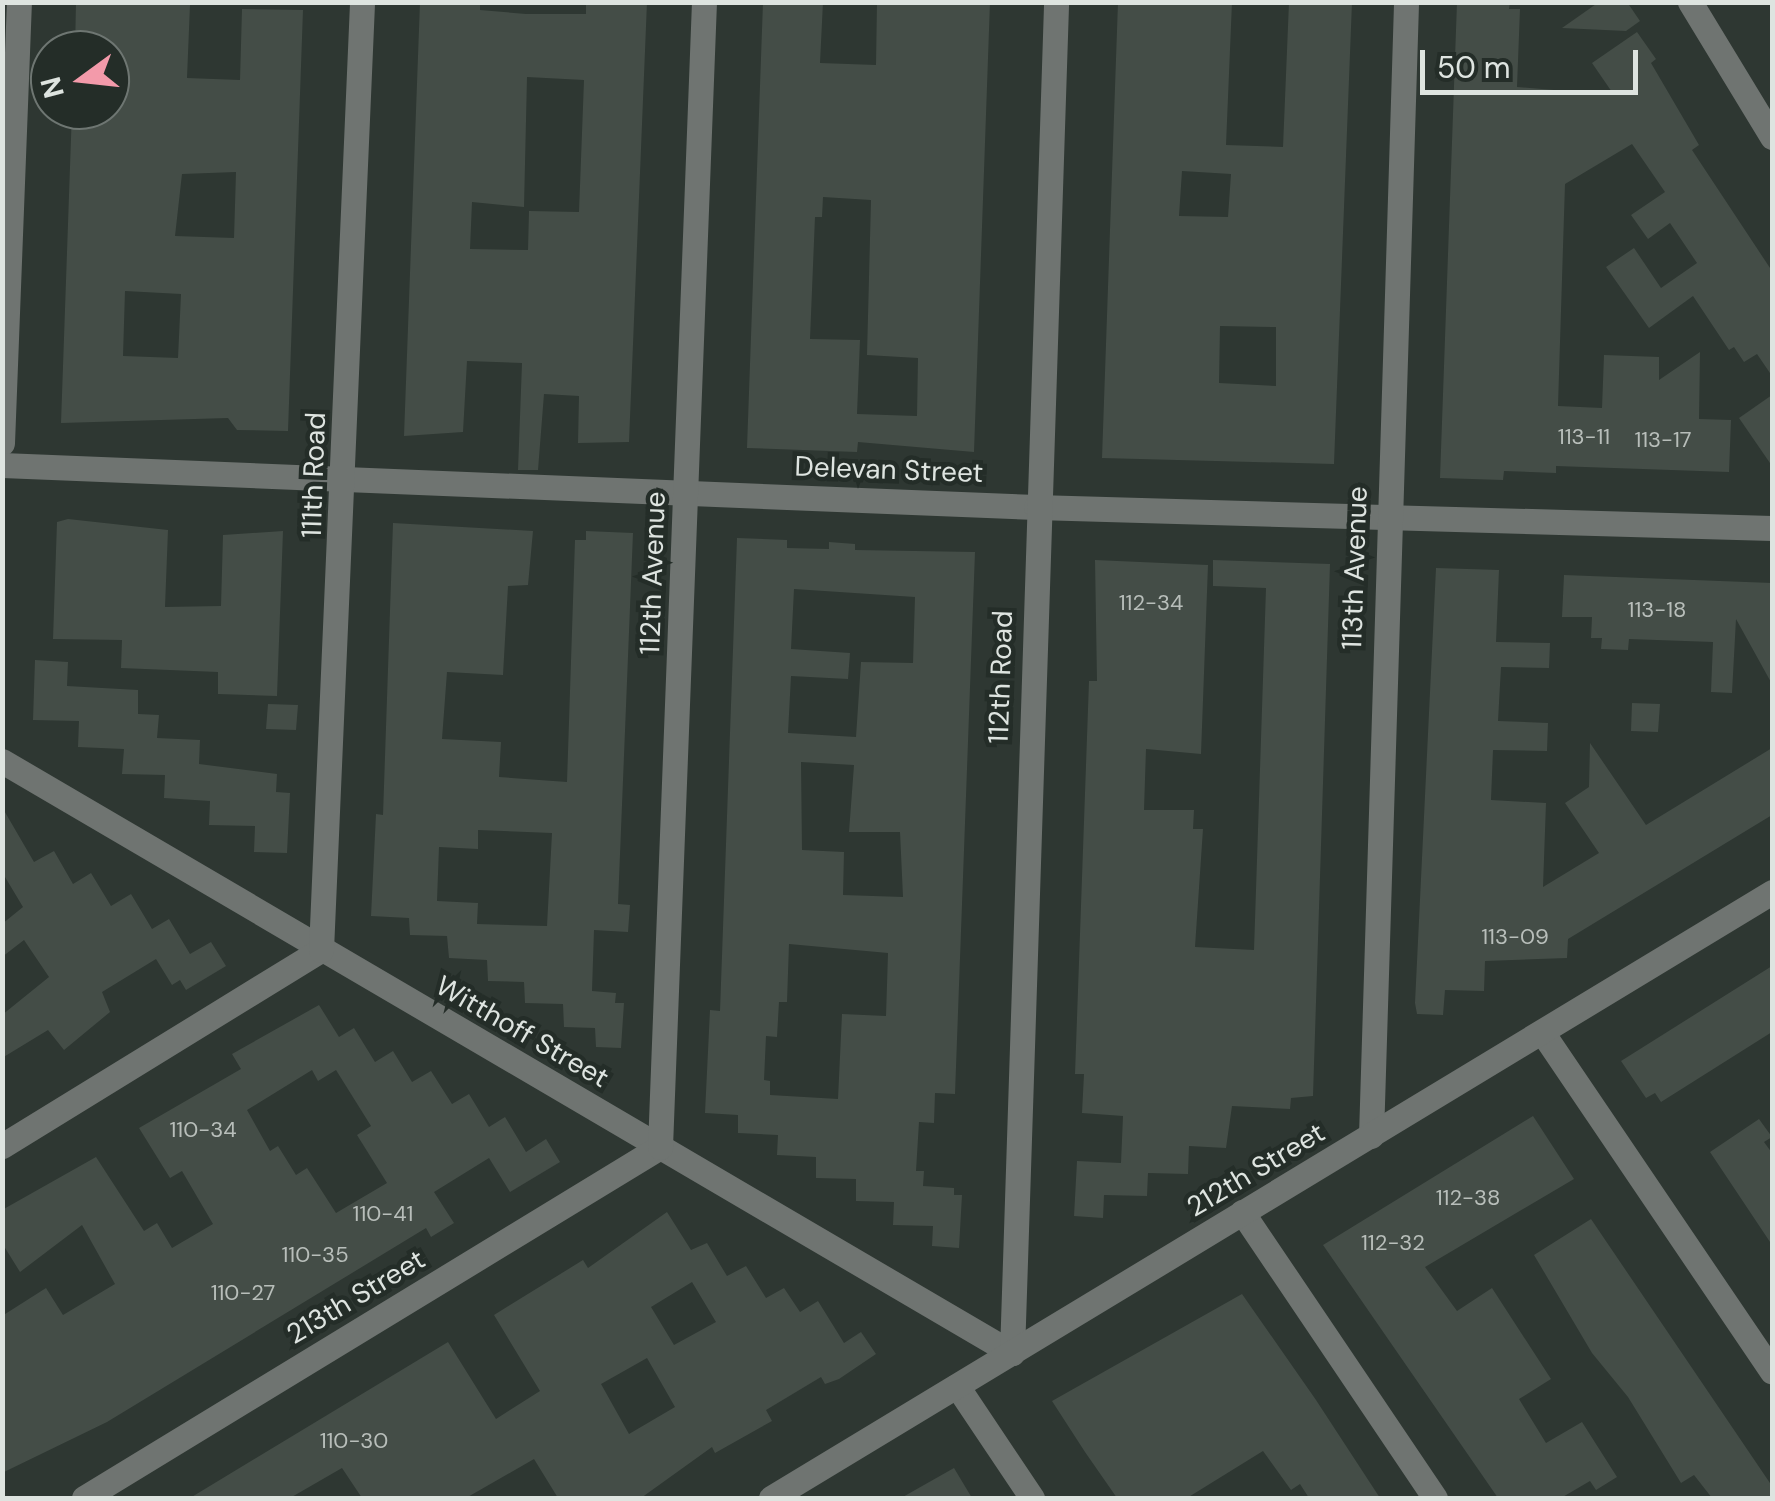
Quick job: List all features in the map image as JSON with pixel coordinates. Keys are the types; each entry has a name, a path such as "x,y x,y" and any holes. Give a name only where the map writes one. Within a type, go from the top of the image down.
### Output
{"street":[{"path":"2,443 19,2"},
{"name":"111th Road","path":"321,950 362,2"},
{"name":"112th Avenue","path":"660,1147 704,2"},
{"name":"112th Road","path":"1012,1353 1036,507 1056,2"},
{"name":"113th Avenue","path":"1372,1136 1386,518 1406,2"},
{"path":"1690,2 1772,137"},
{"name":"Delevan Street","path":"2,464 1036,507 1772,528"},
{"name":"Witthoff Street","path":"2,762 1012,1353"},
{"name":"212th Street","path":"771,1498 1772,892"},
{"path":"2,1146 321,950"},
{"path":"1542,1032 1772,1372"},
{"name":"213th Street","path":"84,1498 660,1147"},
{"path":"1242,1212 1435,1498"},
{"path":"956,1386 1032,1498"}],"building":[{"path":"76,2 190,5 187,78 240,80 242,9 303,10 288,431 237,430 228,418 61,423 71,130 130,130 130,30 75,30","holes":["236,172 234,238 175,236 182,174","125,291 181,294 178,358 123,356"]},
{"path":"420,2 480,2 480,10 526,14 586,14 586,2 647,2 629,442 578,443 579,396 544,394 538,470 518,470 522,363 467,361 463,432 404,436","holes":["527,77 584,80 579,212 529,211 528,250 470,249 472,202 524,207"]},
{"path":"763,2 823,2 820,63 876,65 877,2 990,2 974,452 858,442 857,452 747,448","holes":["823,197 871,200 867,355 918,358 917,416 857,414 860,340 810,339 815,217 822,217"]},
{"path":"1118,2 1232,2 1226,145 1283,147 1289,2 1352,2 1334,464 1102,458","holes":["1182,171 1231,174 1228,217 1179,216","1220,326 1276,327 1276,386 1219,383"]},
{"path":"1457,2 1510,2 1509,9 1520,9 1517,87 1614,95 1592,63 1637,32 1656,59 1651,63 1699,145 1692,150 1772,271 1772,376 1757,354 1744,362 1734,347 1729,350 1693,296 1649,328 1606,267 1634,248 1661,288 1697,263 1670,223 1648,239 1631,215 1665,192 1632,144 1565,184 1558,406 1602,408 1604,355 1659,357 1659,380 1700,352 1699,419 1731,420 1729,472 1556,466 1556,473 1504,471 1503,480 1440,478"},
{"path":"1599,2 1627,2 1640,21 1626,31 1562,28"},
{"path":"1772,395 1772,466 1739,418"},
{"path":"68,519 168,530 165,607 221,606 223,535 283,531 277,696 218,694 218,672 121,668 122,640 53,639 57,522"},
{"path":"393,523 533,531 528,585 508,586 503,675 447,672 442,739 501,742 499,777 567,782 575,540 586,540 586,531 633,533 618,904 630,905 628,932 594,930 592,991 616,993 615,1003 624,1003 621,1048 596,1047 595,1028 564,1027 563,1004 525,1003 524,982 488,981 487,960 449,958 447,936 410,935 409,918 371,916 376,814 383,815","holes":["478,830 552,833 547,926 477,924 478,903 437,901 439,847 478,849"]},
{"path":"737,538 787,540 787,548 829,549 829,542 855,544 855,550 975,552 955,1094 935,1093 934,1123 919,1122 916,1171 924,1171 923,1186 954,1188 954,1195 962,1195 959,1248 932,1246 933,1226 893,1225 894,1202 856,1201 856,1179 816,1178 816,1157 777,1155 778,1135 738,1133 738,1115 705,1113 710,1010 720,1011","holes":["794,589 915,597 913,663 861,662 856,737 788,733 791,676 848,679 850,653 791,649","801,762 854,765 849,832 900,832 903,897 843,895 844,852 802,850","789,944 888,953 886,1016 842,1014 838,1099 770,1095 770,1081 764,1080 766,1036 777,1037 779,1002 787,1002"]},
{"path":"1095,560 1208,565 1201,754 1146,749 1144,810 1194,810 1193,829 1203,829 1195,947 1254,950 1266,588 1213,586 1213,560 1330,564 1313,1096 1291,1098 1290,1109 1232,1106 1226,1148 1189,1146 1188,1174 1148,1173 1147,1196 1104,1195 1103,1218 1074,1216 1077,1161 1121,1163 1123,1116 1082,1113 1084,1074 1075,1074 1089,681 1097,681"},
{"path":"1436,568 1499,570 1496,642 1550,643 1549,668 1501,667 1498,721 1548,723 1547,751 1493,750 1491,800 1546,803 1543,887 1599,853 1565,803 1589,787 1590,743 1646,825 1772,748 1772,815 1568,939 1567,958 1485,961 1484,991 1445,990 1443,1015 1417,1014 1415,1003"},
{"path":"1564,575 1772,583 1772,684 1736,619 1732,693 1711,692 1713,642 1629,639 1628,650 1601,649 1602,638 1591,638 1592,617 1562,617"},
{"path":"35,660 68,662 67,686 138,690 138,714 159,715 157,738 200,740 199,764 277,774 276,792 290,793 287,853 254,852 255,826 209,825 210,801 164,798 165,775 122,774 124,749 78,747 79,721 33,720"},
{"path":"1632,703 1660,704 1658,732 1631,731"},
{"path":"268,704 298,705 296,730 266,729"},
{"path":"2,807 34,862 54,851 73,884 91,873 111,906 131,894 152,929 169,919 190,954 211,942 226,966 186,990 180,980 172,985 156,959 102,992 110,1012 64,1050 48,1030 2,1058 2,1015 49,977 24,940 2,957 2,924 23,907 2,872"},
{"path":"1772,966 1772,1032 1661,1102 1655,1093 1646,1098 1621,1061"},
{"path":"319,1005 339,1037 354,1028 375,1062 393,1051 412,1082 431,1071 452,1104 469,1094 489,1127 505,1117 526,1152 546,1139 560,1162 510,1192 489,1158 434,1192 454,1223 431,1237 426,1228 107,1422 2,1473 2,1316 46,1288 63,1315 115,1284 82,1225 20,1272 2,1243 2,1210 96,1157 144,1231 157,1223 172,1248 213,1224 182,1171 170,1178 139,1128 241,1069 232,1054","holes":["312,1070 318,1081 336,1070 371,1126 357,1135 387,1183 336,1213 307,1168 296,1175 278,1146 270,1151 247,1110"]},
{"path":"1533,1116 1574,1179 1425,1267 1457,1311 1492,1288 1551,1379 1519,1399 1546,1443 1582,1422 1617,1477 1596,1490 1590,1481 1561,1498 1498,1498 1323,1245"},
{"path":"1759,1119 1772,1137 1764,1142 1772,1153 1772,1245 1710,1152"},
{"path":"667,1212 691,1250 707,1243 727,1276 746,1266 766,1298 784,1288 800,1312 818,1301 844,1343 861,1332 876,1354 839,1379 825,1384 821,1377 766,1410 772,1421 715,1453 712,1447 641,1498 558,1498 534,1459 466,1498 362,1498 342,1468 290,1498 190,1498 448,1342 496,1419 540,1391 494,1315 583,1260 588,1268","holes":["692,1282 716,1322 674,1345 651,1307","647,1358 675,1407 629,1434 601,1384"]},
{"path":"1591,1219 1772,1486 1772,1498 1712,1498 1694,1475 1681,1483 1628,1397 1592,1353 1534,1255"},
{"path":"1242,1294 1380,1498 1309,1498 1300,1484 1291,1490 1263,1451 1187,1498 1117,1498 1085,1452 1052,1401"},
{"path":"954,1468 972,1498 901,1498"}]}
